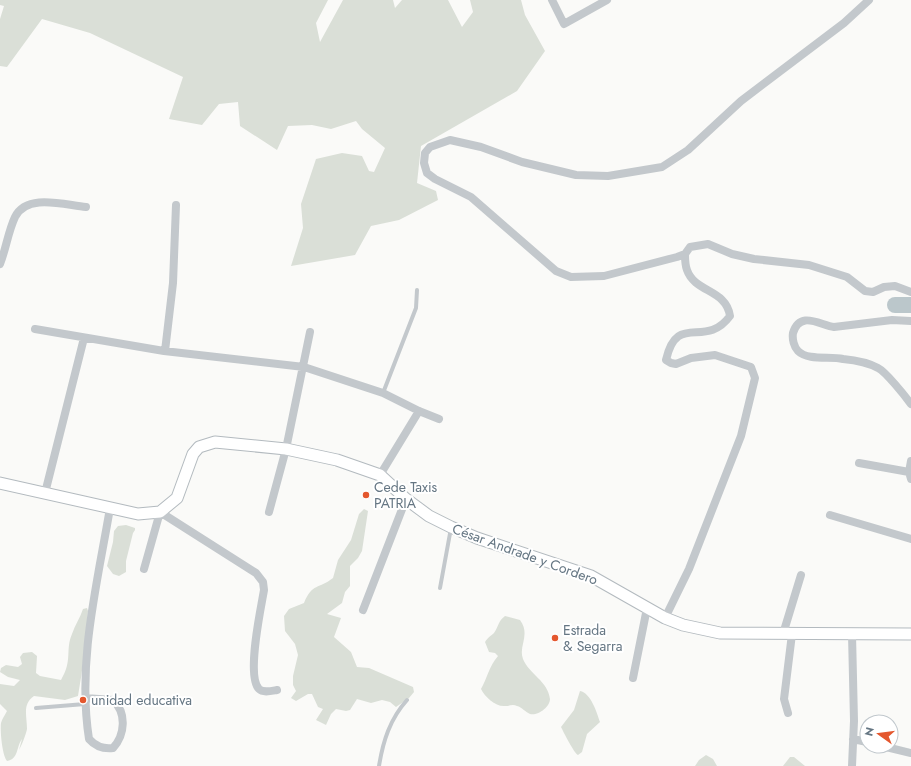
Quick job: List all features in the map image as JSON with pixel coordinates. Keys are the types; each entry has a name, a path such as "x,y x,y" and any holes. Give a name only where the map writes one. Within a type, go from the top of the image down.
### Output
{"street":[{"path":"552,0 564,24 607,0"},
{"path":"869,0 844,23 741,101 688,150 662,167 608,176 576,175 522,162 481,147 450,140 430,147 425,154 424,163 427,173 434,179 471,197 556,271 571,277 604,276 685,254 690,247 708,244 732,254 754,259 809,265 847,277 865,291 873,292 884,287 896,286 911,292"},
{"path":"0,264 15,217 22,208 34,202 86,207"},
{"path":"165,351 173,284 176,205"},
{"path":"665,618 689,569 734,457 741,436 755,378 751,366 716,355 691,358 676,364 666,360 671,343 676,338 692,331 705,333 715,330 724,324 730,316 729,309 718,295 696,283 687,270 685,254"},
{"path":"911,321 892,320 834,327 826,326 819,321 809,320 798,325 794,333 793,340 798,351 804,354 815,357 842,358 879,368 911,404"},
{"path":"34,329 165,351 304,367 383,392 418,411 439,419"},
{"path":"268,512 286,449 310,332"},
{"path":"45,493 84,338"},
{"path":"380,475 418,411"},
{"name":"César Andrade y Cordero","path":"160,512 177,498 193,454 199,447 215,442 286,449 337,460 380,475 406,499 429,516 451,527 477,538 591,576 665,618 683,624 720,633 911,634"},
{"path":"859,463 910,475 911,461"},
{"path":"0,483 138,514 160,512 256,573 263,582 254,653 254,681 259,689 264,691 277,690"},
{"path":"363,610 406,499"},
{"path":"85,701 114,700 118,705 123,722 122,735 113,748 93,745 89,740 85,701 85,659 110,508"},
{"path":"144,569 160,512"},
{"path":"830,515 911,539"},
{"path":"788,713 784,699 788,634 801,575"},
{"path":"633,678 647,608"},
{"path":"852,634 852,766"},
{"path":"853,739 859,740"},
{"path":"899,750 911,753"}],"lane":[{"path":"383,392 416,308 417,290"},
{"path":"440,588 451,527"},
{"path":"379,766 389,725 396,712 407,700"},
{"path":"36,708 85,701"}],"shaded area":[{"path":"0,0 328,0 316,23 320,42 343,0 393,0 395,8 402,0 448,0 462,27 473,12 470,0 521,0 525,15 545,51 517,91 421,146 417,183 436,191 438,200 399,220 371,226 355,255 291,266 303,228 301,204 316,159 342,153 362,156 369,171 374,172 385,148 362,129 356,121 331,129 312,125 288,126 277,150 240,126 238,102 219,104 202,125 169,119 183,77 90,33 42,19 7,67 0,66 0,19 4,6 0,5"},
{"path":"364,509 368,511 362,551 358,558 350,566 350,586 345,592 342,603 327,614 341,618 334,637 351,652 357,667 369,668 413,687 414,692 409,698 396,707 390,702 382,700 371,703 357,699 350,710 346,711 336,709 331,714 326,725 316,720 323,709 318,707 312,694 308,694 296,701 291,698 296,691 293,685 293,676 298,655 295,644 285,631 284,616 289,609 304,603 313,589 333,578 338,560 351,540 359,514"},
{"path":"126,525 135,528 135,530 126,561 126,572 119,576 113,574 107,566 114,531 118,526"},
{"path":"87,608 85,643 78,696 65,700 34,696 30,699 27,707 27,729 24,740 19,750 22,739 20,742 14,758 7,761 5,758 1,737 1,722 7,711 0,704 0,684 14,686 20,680 8,677 0,672 1,668 6,665 18,667 22,664 20,657 23,653 32,652 37,656 36,673 40,676 61,680 67,667 69,645 72,634 83,609"},
{"path":"505,616 520,620 523,625 523,659 529,669 542,682 549,693 550,699 548,705 536,714 530,714 516,705 498,705 488,698 481,689 492,664 498,656 495,653 489,652 485,642 494,633"},
{"path":"580,691 587,695 590,699 600,722 587,734 582,752 578,755 561,727 574,710"},
{"path":"706,755 713,759 717,766 695,766 699,760"},
{"path":"790,757 794,757 805,766 783,766"}],"waterway":[{"path":"895,305 911,305"}],"place":[{"name":"Cede Taxis PATRIA","path":"366,495"},
{"name":"Estrada & Segarra","path":"555,638"},
{"name":"unidad educativa","path":"83,700"}]}
